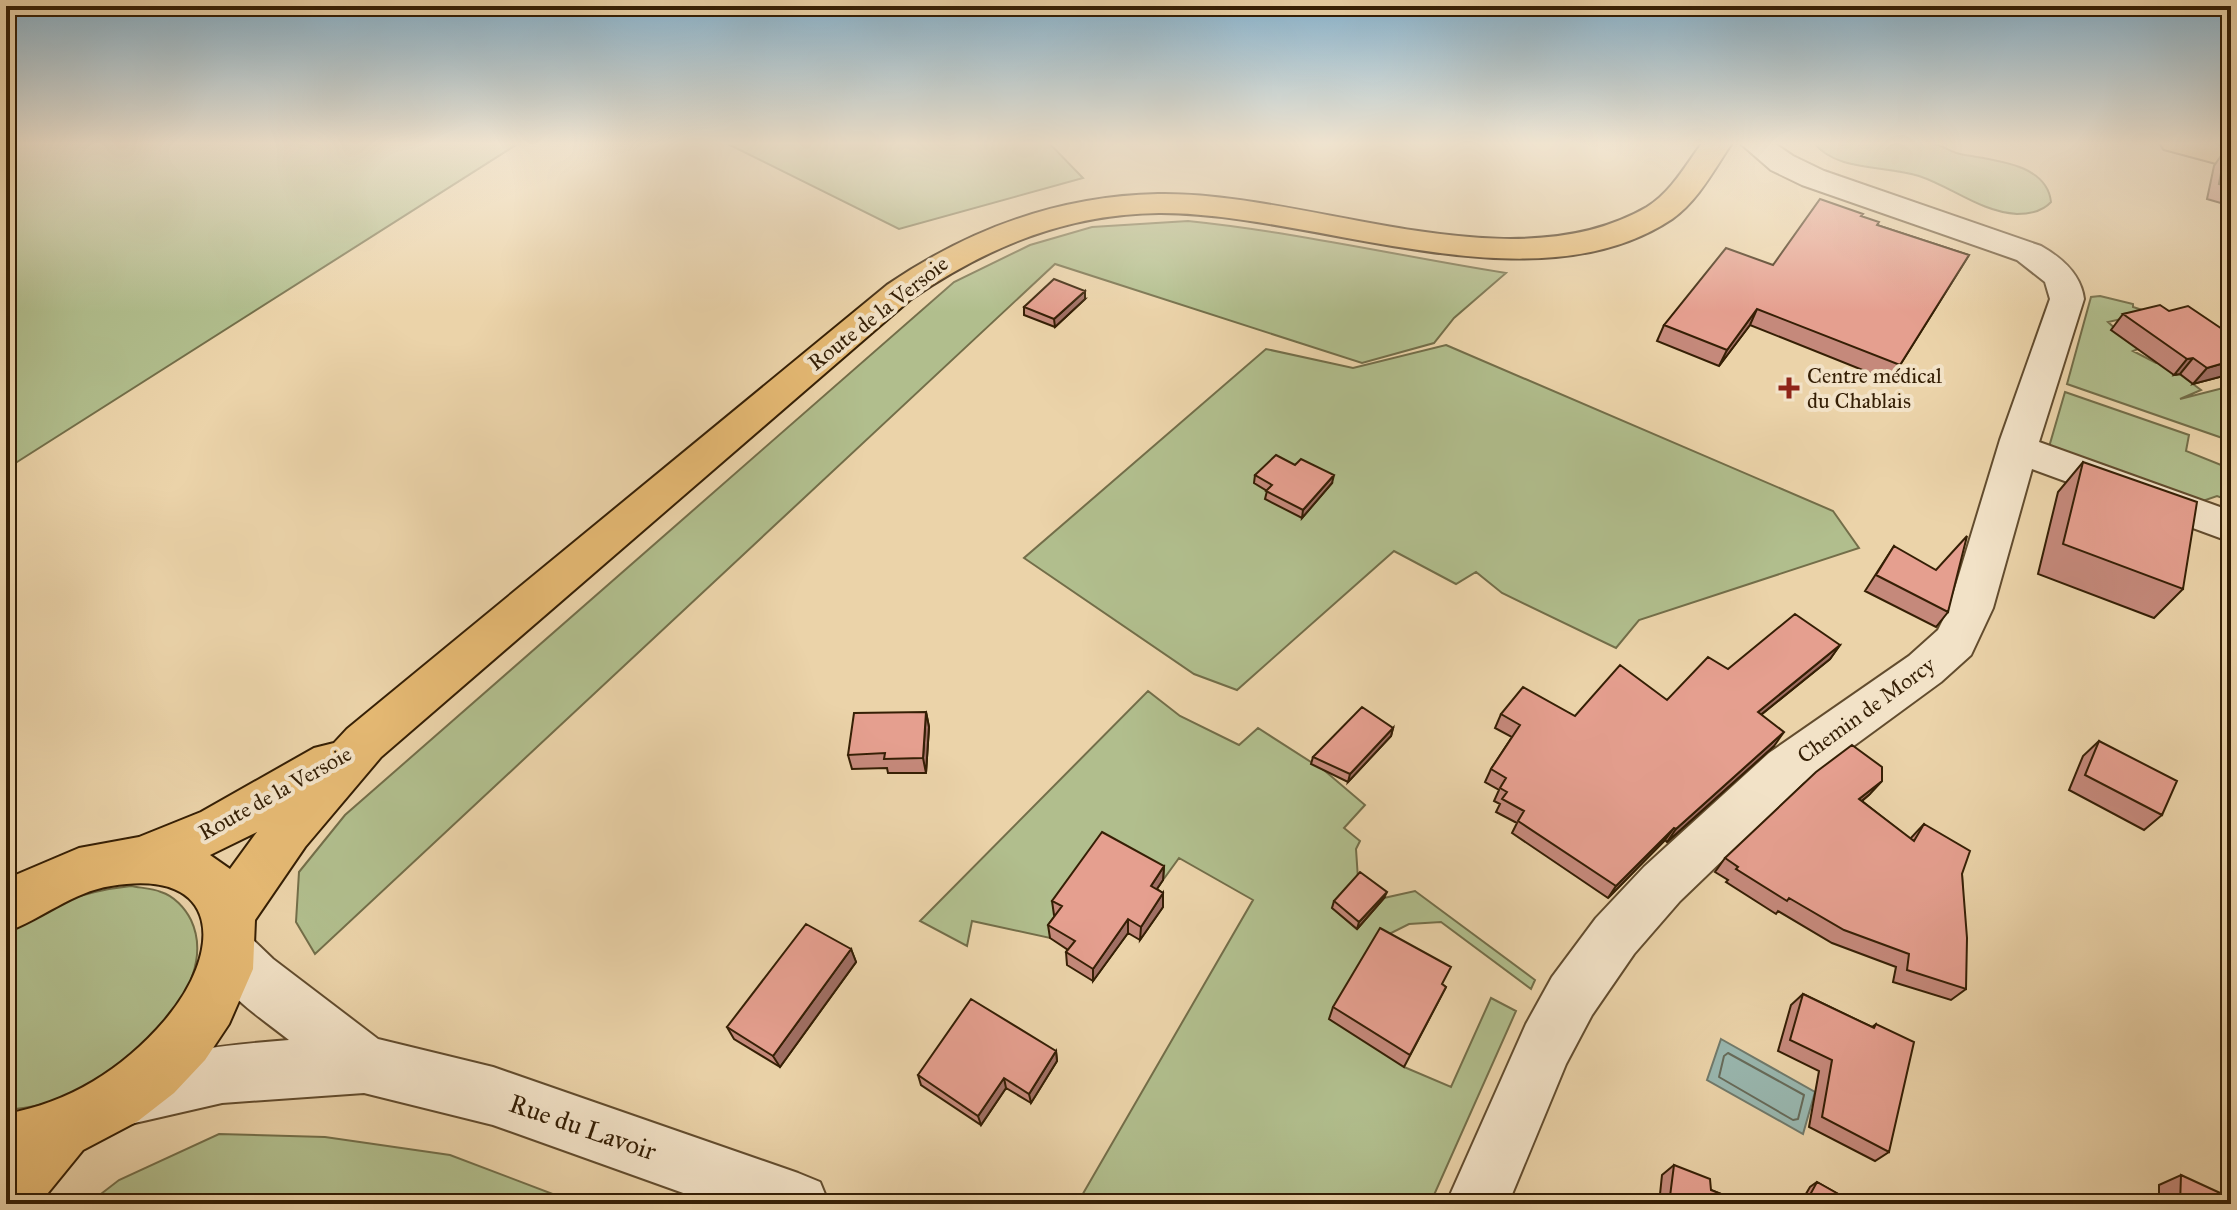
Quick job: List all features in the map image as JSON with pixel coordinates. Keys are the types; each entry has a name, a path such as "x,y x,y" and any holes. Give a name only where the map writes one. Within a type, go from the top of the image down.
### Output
{"main road":[{"name":"Route de la Versoie","path":"6,1144 62,1129 120,1098 154,1072 182,1043 210,1002 229,934 272,850 364,743 899,292 939,262 985,238 1035,221 1089,209 1172,204 1228,208 1462,244 1525,247 1564,244 1616,233 1657,214 1674,199"},
{"name":"Route de la Versoie","path":"142,859 219,828 364,743"},
{"name":"Route de la Versoie","path":"6,908 59,878 102,864 142,859 173,863 199,874 218,891 229,934"},
{"name":"Route de la Versoie","path":"6,1196 62,1129"}],"street":[{"name":"Chemin de Morcy","path":"1477,1204 1557,1022 1592,965 1622,927 1669,877 1786,768 1925,669 1955,642 1971,608 2067,299 2066,287 2058,274 2020,248 1876,199"},
{"path":"2018,449 2231,527"},
{"name":"Rue du Lavoir","path":"229,934 254,978 364,1064"},
{"name":"Rue du Lavoir","path":"120,1098 222,1074 364,1064 493,1096 798,1204"}],"green space":[{"path":"6,199 430,199 6,469"},
{"path":"840,199 1006,199 899,229"},
{"path":"1970,199 2050,199 2051,202 2031,213 2017,214"},
{"path":"1188,221 1307,238 1506,273 1454,318 1434,343 1362,363 1055,264 315,954 296,922 299,872 345,815 954,282 1030,245 1092,227"},
{"path":"2100,296 2133,304 2133,307 2158,315 2139,315 2108,322 2138,349 2133,351 2156,363 2162,361 2201,390 2180,399 2231,386 2231,441 2067,384 2091,297"},
{"path":"1446,345 1833,511 1859,548 1639,620 1616,648 1502,593 1476,572 1456,584 1394,551 1237,690 1194,674 1024,558 1266,349 1353,368"},
{"path":"2065,392 2189,435 2186,451 2231,469 2231,501 2217,496 2194,504 2049,447"},
{"path":"1148,691 1180,716 1239,745 1258,728 1325,771 1365,805 1344,828 1360,841 1356,849 1358,879 1332,908 1357,929 1384,898 1415,891 1535,980 1531,989 1441,922 1409,924 1375,941 1404,1067 1451,1087 1491,998 1516,1011 1430,1204 1077,1204 1253,900 1179,858 1163,880 1102,846 1063,920 1050,938 972,921 967,946 920,921"},
{"path":"131,886 170,896 191,920 197,940 196,961 179,1003 150,1040 105,1077 51,1102 6,1110 6,935 49,907 97,891"},
{"path":"219,1134 325,1137 450,1155 579,1204 88,1204 119,1180"}],"water":[{"path":"1721,1039 1815,1092 1803,1134 1707,1080"}],"building":[{"path":"1820,199 1863,214 1861,216 1879,222 1877,225 1969,255 1900,365 1757,309 1727,350 1664,325 1726,248 1773,265"},
{"path":"1054,279 1085,291 1054,319 1024,307"},
{"path":"2160,305 2169,311 2188,306 2231,335 2231,361 2207,368 2193,358 2187,359 2123,314"},
{"path":"1276,455 1295,465 1301,459 1334,475 1303,510 1266,491 1272,485 1255,475"},
{"path":"2083,462 2197,502 2183,589 2063,544"},
{"path":"1967,536 1948,612 1876,575 1894,546 1936,570"},
{"path":"1795,614 1840,645 1758,712 1784,732 1674,828 1616,886 1518,821 1524,811 1502,799 1507,792 1500,788 1506,778 1491,769 1520,725 1501,714 1523,687 1575,716 1620,665 1667,700 1708,657 1728,669"},
{"path":"1362,707 1393,728 1350,774 1313,757"},
{"path":"926,712 923,758 884,759 885,753 848,755 854,713"},
{"path":"2099,741 2177,781 2162,815 2085,775"},
{"path":"1852,745 1882,767 1882,781 1859,799 1914,841 1924,824 1970,851 1962,874 1967,938 1966,989 1907,970 1909,954 1844,930 1789,898 1787,901 1736,869 1738,867 1725,858 1816,772"},
{"path":"1102,832 1164,866 1151,886 1163,893 1141,927 1128,919 1093,969 1066,952 1075,941 1048,925 1062,906 1052,901"},
{"path":"1360,872 1387,892 1359,922 1334,901"},
{"path":"806,924 851,949 773,1056 727,1027"},
{"path":"1380,928 1451,967 1442,984 1446,987 1410,1055 1333,1007"},
{"path":"1803,994 1874,1028 1876,1024 1914,1042 1889,1152 1822,1117 1832,1060 1790,1040"},
{"path":"971,999 1056,1051 1029,1094 1004,1078 978,1116 918,1075"},
{"path":"1674,1165 1710,1179 1711,1190 1746,1204 1669,1204"},
{"path":"2181,1175 2231,1198 2231,1204 2180,1204"},
{"path":"1817,1182 1856,1204 1805,1204"}],"place":[{"name":"Centre médical du Chablais","path":"1789,388"}]}
